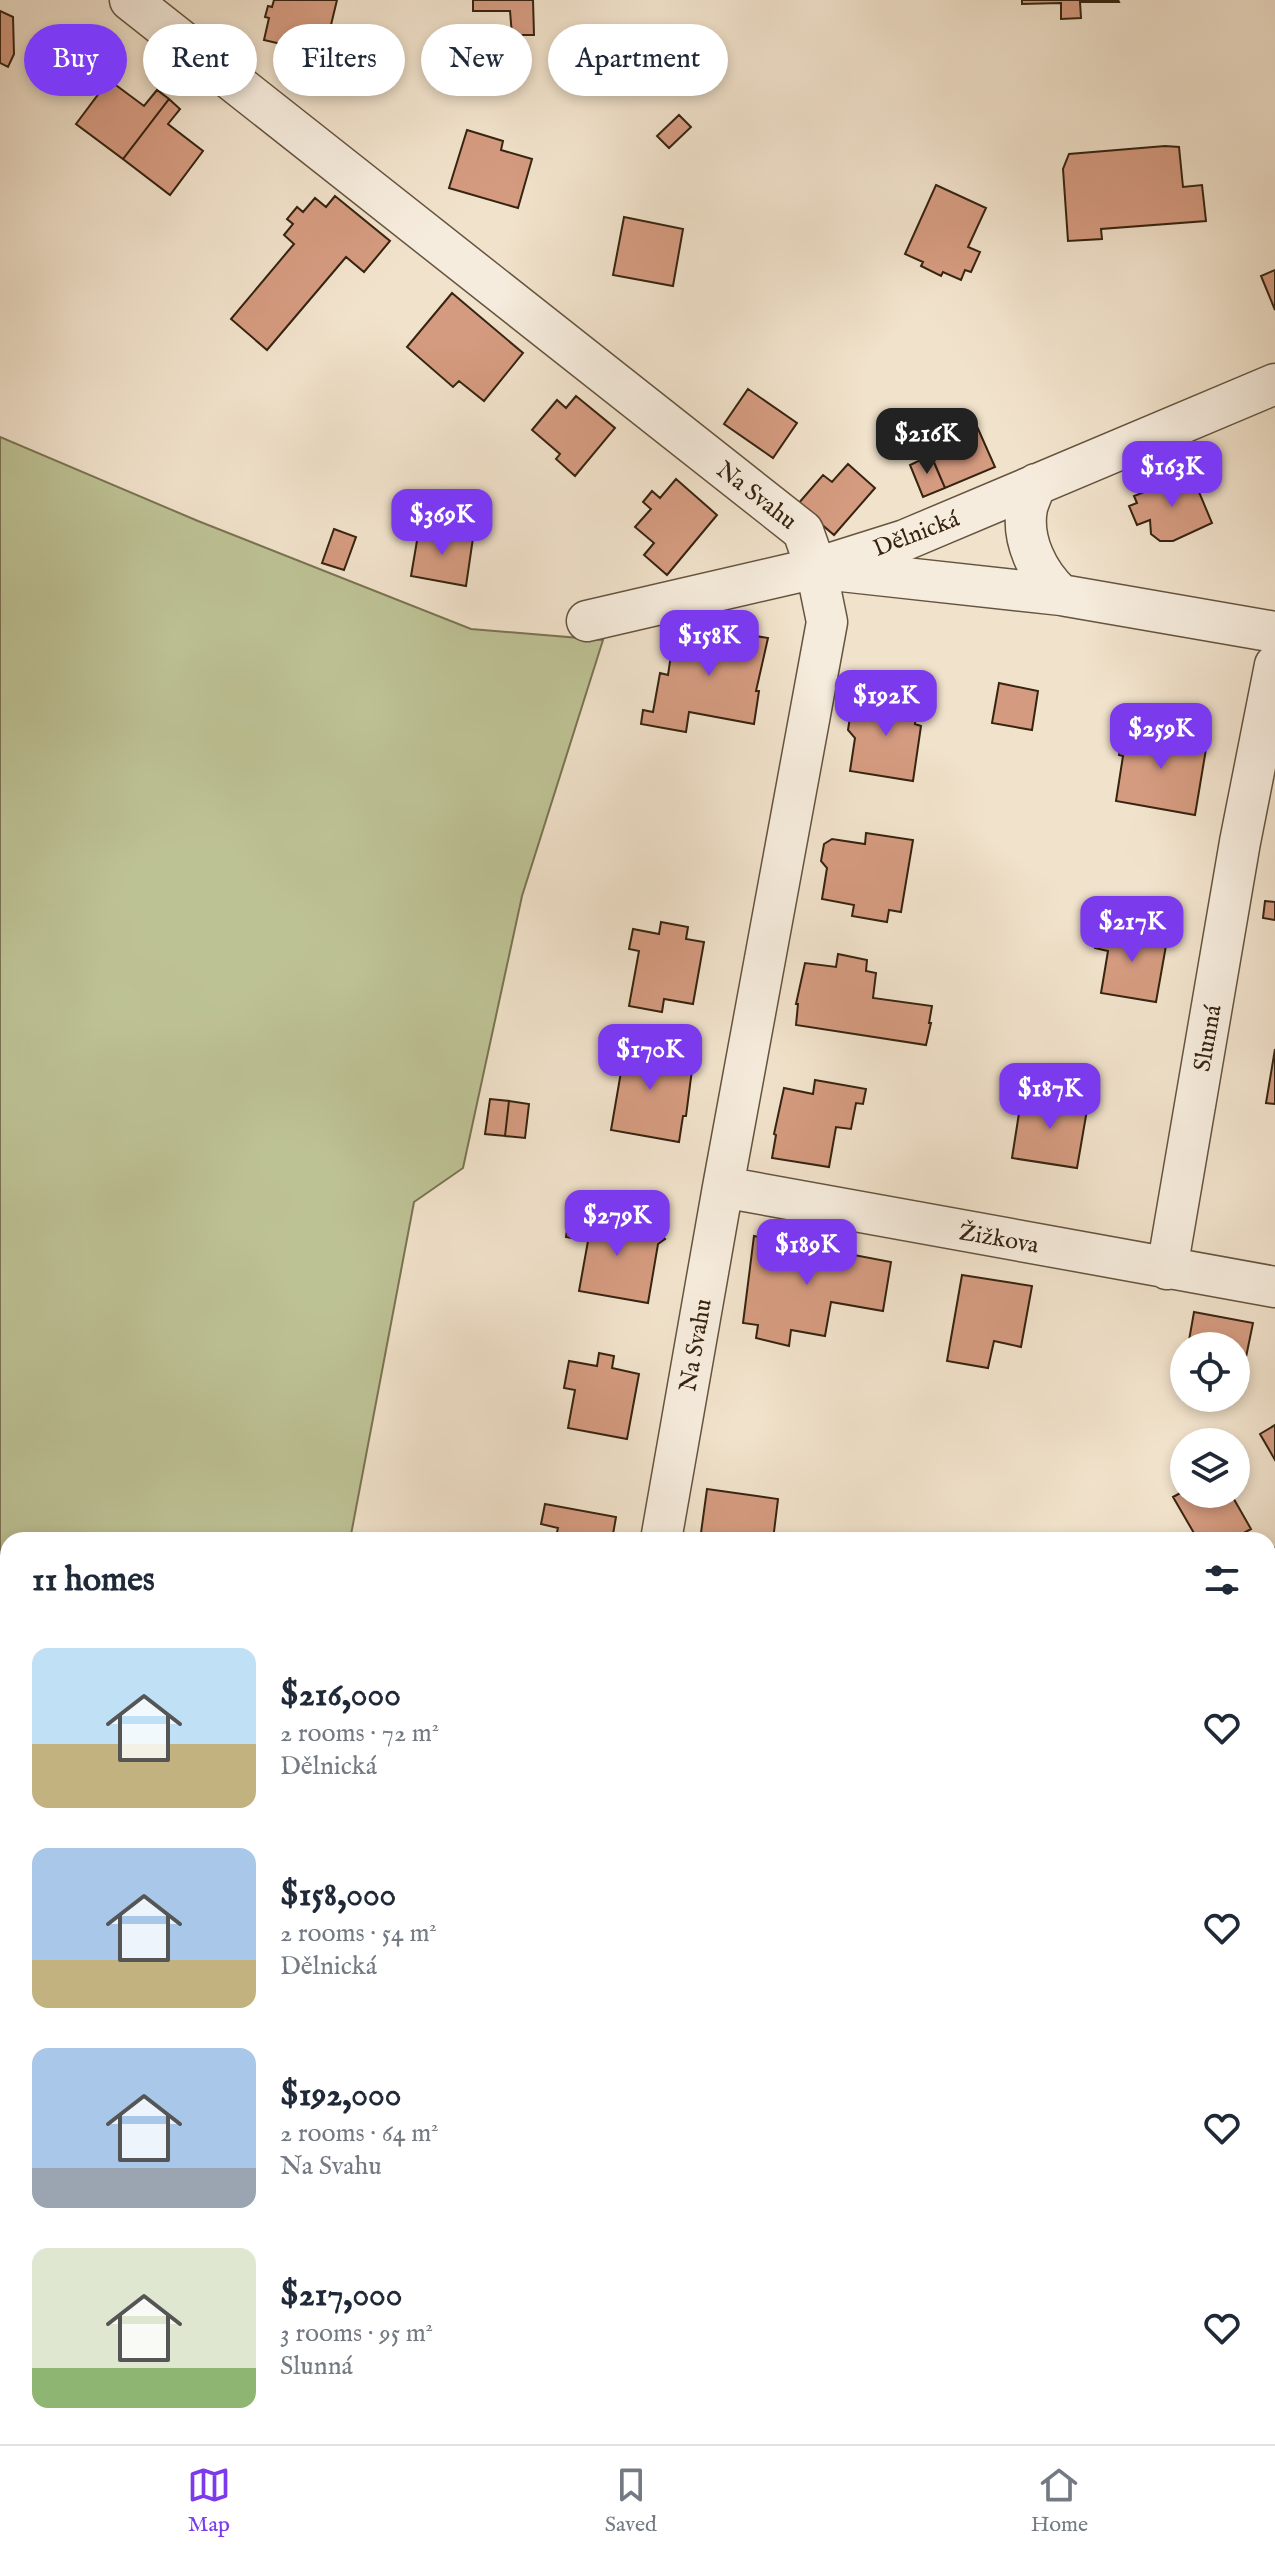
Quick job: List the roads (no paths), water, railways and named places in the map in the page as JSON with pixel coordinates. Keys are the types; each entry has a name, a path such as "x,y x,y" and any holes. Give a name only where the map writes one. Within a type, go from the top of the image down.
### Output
{"street":[{"name":"Na Svahu","path":"130,0 803,531 816,568 827,622 662,1532"},
{"name":"Dělnická","path":"587,621 816,568 905,540 1275,384"},
{"path":"1036,484 1027,509 1027,534 1044,580 1061,595"},
{"path":"816,568 1061,595 1275,632"},
{"name":"Slunná","path":"1167,1269 1240,842 1275,665"},
{"name":"Žižkova","path":"723,1187 1275,1287"}]}
